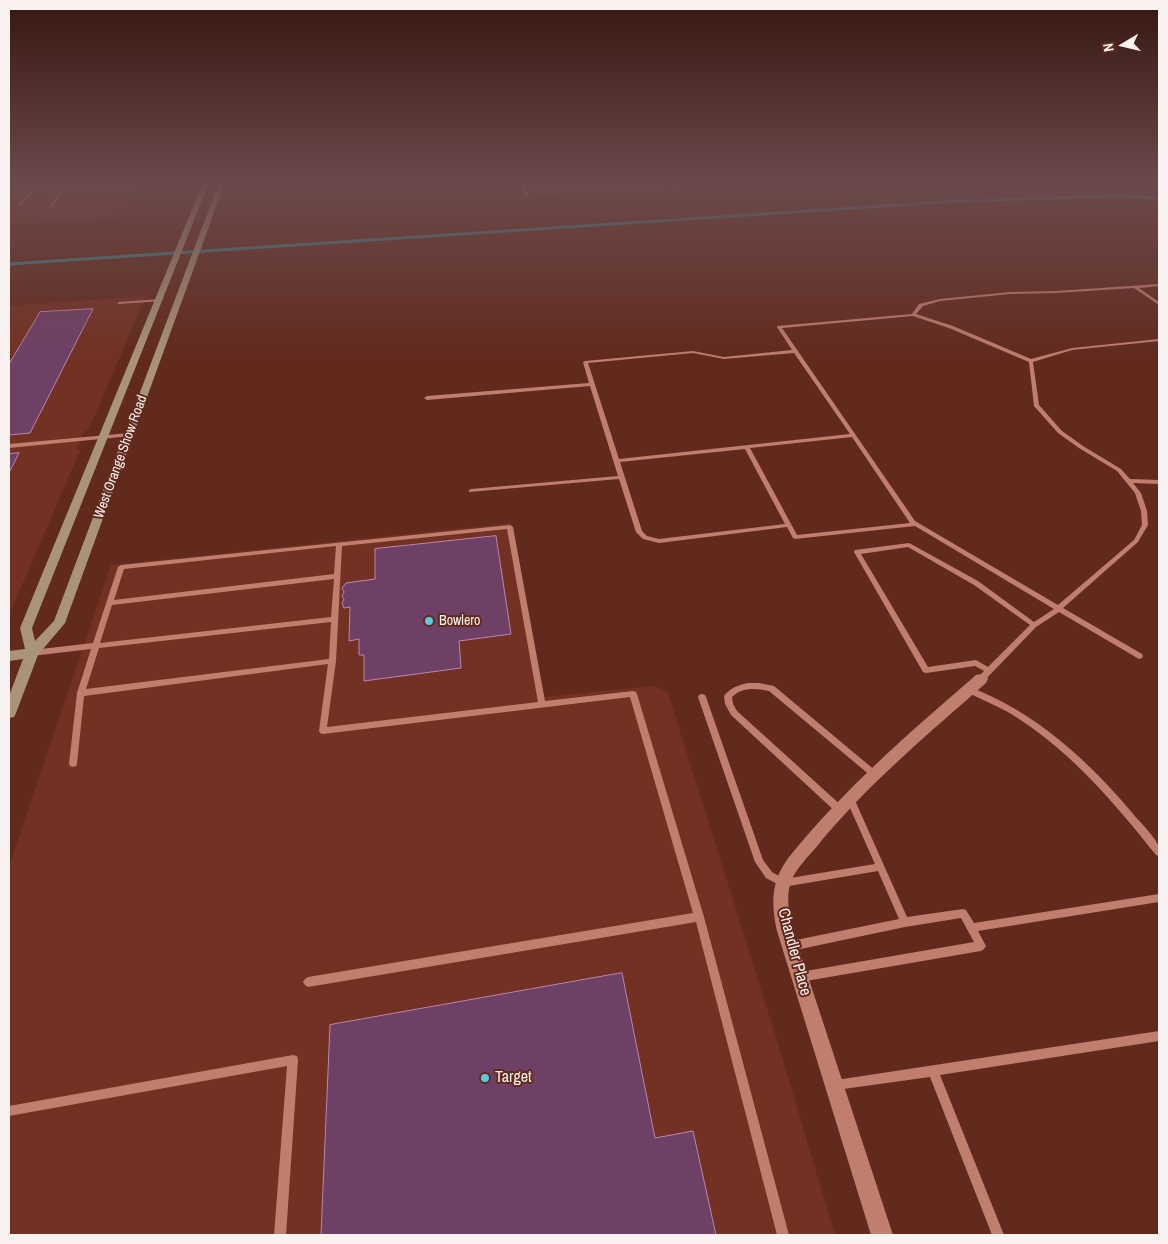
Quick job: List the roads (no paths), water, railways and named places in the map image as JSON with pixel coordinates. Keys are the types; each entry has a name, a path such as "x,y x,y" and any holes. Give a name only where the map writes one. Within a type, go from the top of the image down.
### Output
{"main road":[{"name":"West Orange Show Road","path":"32,653 26,628 181,243"},
{"name":"West Orange Show Road","path":"9,713 32,653 59,622 199,243"},
{"path":"9,656 32,653"}],"street":[{"name":"Chandler Place","path":"882,1235 790,946 780,903 783,883 799,857 874,774 980,680"}],"lane":[{"path":"913,315 921,305 940,300 1010,293 1159,284"},
{"path":"1134,286 1159,304"},
{"path":"119,303 160,298"},
{"path":"1140,656 916,524 779,327 913,315 969,333 1031,361 1072,349 1158,342"},
{"path":"789,525 659,541 645,538 639,532 585,362 694,352 724,358 796,351"},
{"path":"980,680 1034,625 1058,609 1136,541 1145,525 1144,512 1138,493 1119,470 1060,432 1036,405 1031,361"},
{"path":"426,398 592,384"},
{"path":"9,446 129,435"},
{"path":"616,461 854,436"},
{"path":"747,447 795,537 916,524"},
{"path":"471,491 621,477"},
{"path":"1128,481 1159,482"},
{"path":"73,764 81,693 121,568 510,527 542,705"},
{"path":"339,544 332,661 323,731 633,694 699,917 783,1235"},
{"path":"1034,625 976,583 909,545 858,552 926,670 976,663 980,680 1024,719 1079,761 1159,852"},
{"path":"111,603 336,576"},
{"path":"32,653 335,619"},
{"path":"81,693 332,661"},
{"path":"874,774 770,688 756,685 742,686 732,691 728,696 729,704 734,712 845,804 880,867 906,922"},
{"path":"702,697 759,862 769,875 783,883 880,867"},
{"path":"971,928 1159,898"},
{"path":"790,946 906,922 963,913 980,946 799,977"},
{"path":"308,982 699,917"},
{"path":"834,1086 1159,1036"},
{"path":"9,1111 293,1060 280,1235"},
{"path":"933,1071 998,1235"}],"waterway":[{"path":"9,264 325,243"}],"place":[{"name":"Bowlero","path":"429,621"},
{"name":"Target","path":"485,1078"}]}
